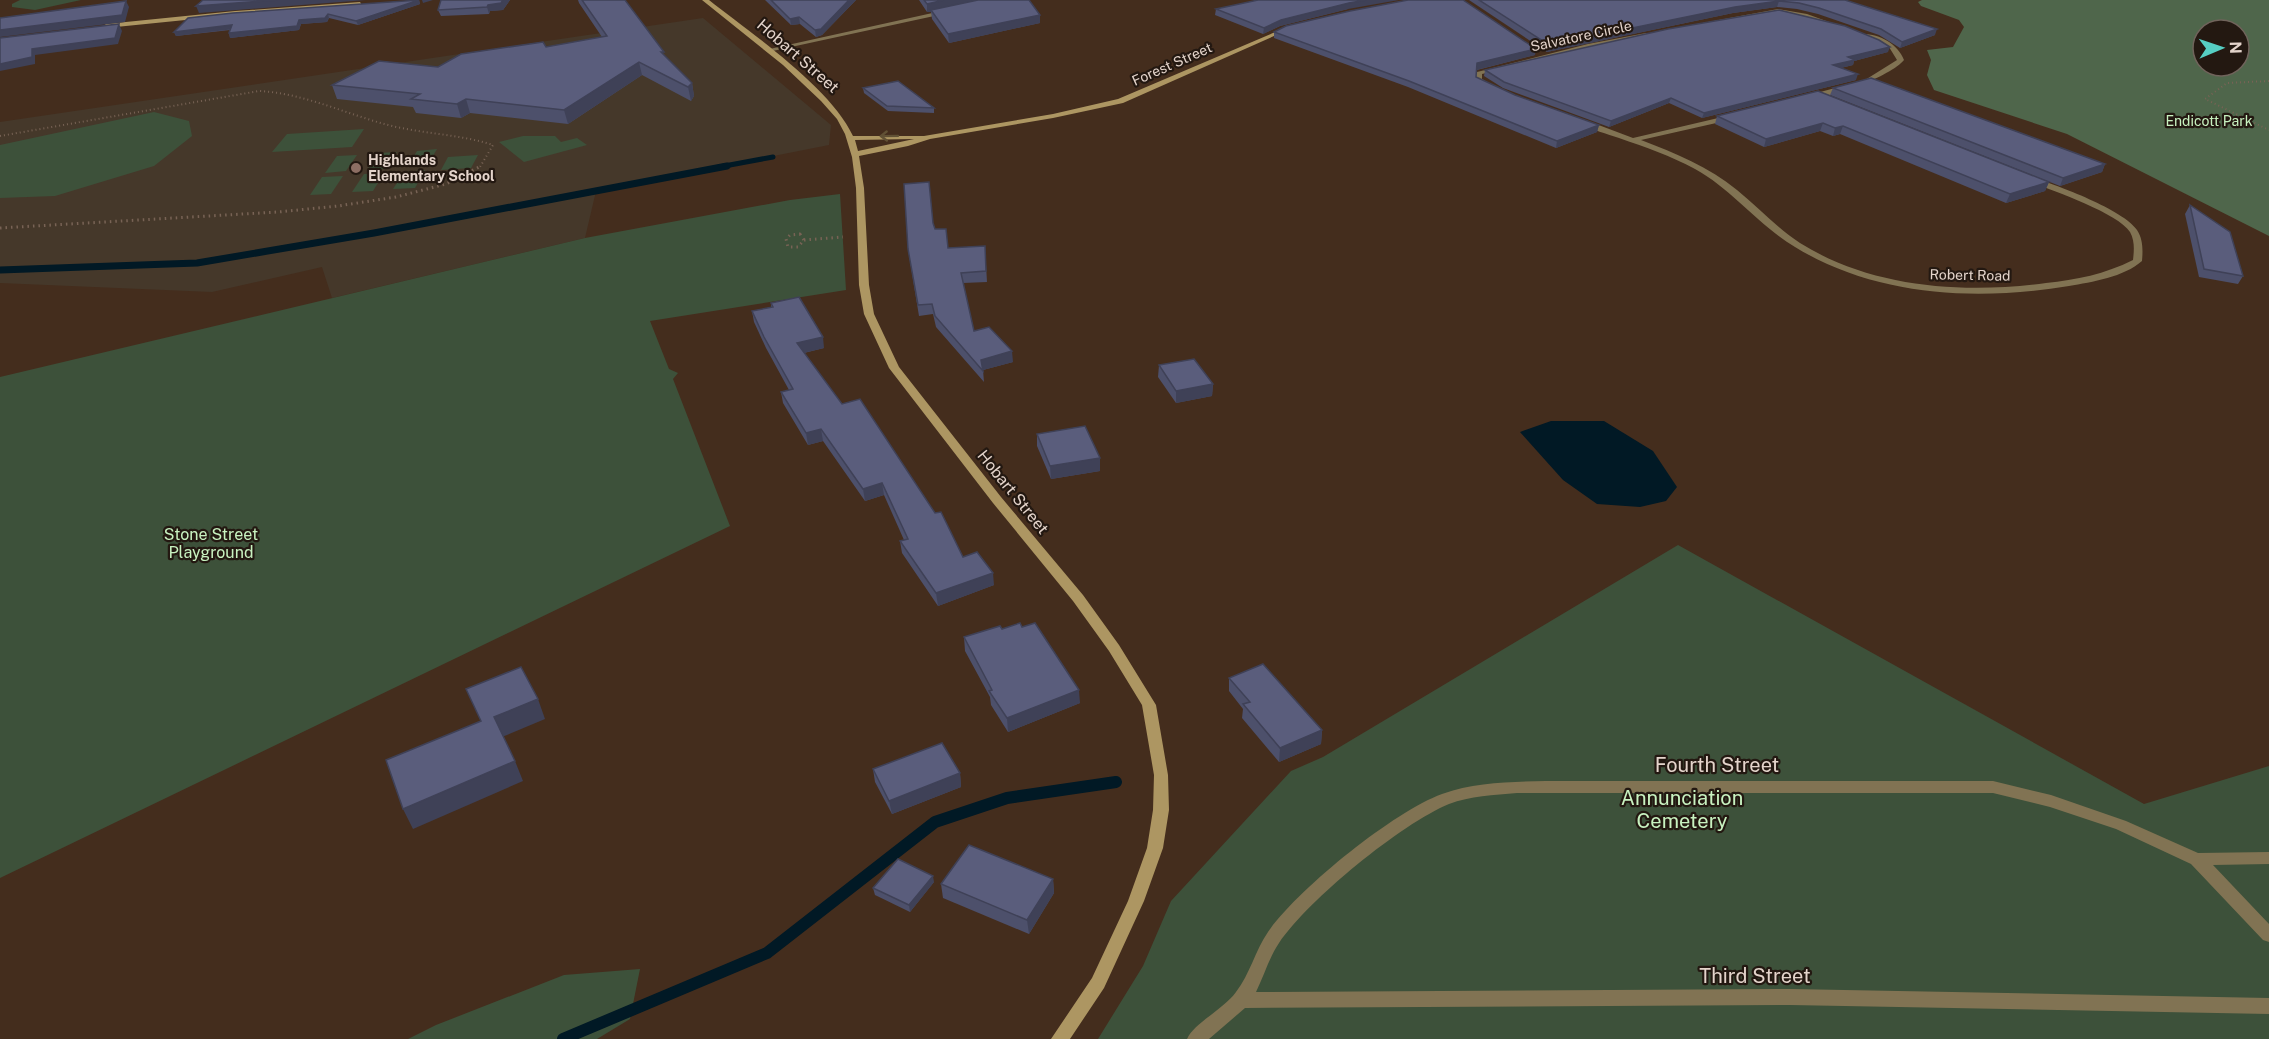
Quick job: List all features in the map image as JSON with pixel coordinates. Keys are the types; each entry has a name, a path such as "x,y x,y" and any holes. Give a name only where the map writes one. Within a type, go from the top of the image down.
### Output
{"main road":[{"name":"Hobart Street","path":"705,0 768,50 824,99 840,118 855,154 860,188 864,285 869,314 894,368 997,500 1078,598 1114,648 1149,705 1161,775 1161,810 1155,848 1136,901 1098,983 1060,1039"},
{"path":"103,27 235,13 365,4"},
{"name":"Forest Street","path":"850,138 928,137 1053,116 1120,101 1294,26"},
{"name":"Forest Street","path":"855,154 908,144 928,137"}],"street":[{"path":"768,50 952,11"},
{"path":"1679,28 1778,11 1805,15 1846,29"},
{"path":"1808,98 1874,79 1901,60 1898,52 1890,45 1857,32"},
{"name":"Salvatore Circle","path":"1499,92 1484,85 1478,78 1479,73 1545,56 1656,33"},
{"path":"1535,50 1545,56"},
{"path":"1819,95 1830,99"},
{"path":"1633,140 1743,114"},
{"name":"Robert Road","path":"1576,120 1633,140 1709,173 1734,189 1784,235 1804,248 1872,278 1942,291 2042,287 2094,279 2125,268 2137,261 2139,246 2131,227 2092,204 2029,178"},
{"name":"Fourth Street","path":"1241,1000 1275,936 1323,885 1382,838 1423,810 1445,799 1470,793 1513,788 1560,787 1993,786 2051,801 2121,825 2198,859 2269,858"},
{"path":"2198,859 2269,936"},
{"name":"Third Street","path":"1241,1000 1790,997 2269,1006"},
{"path":"1196,1039 1241,1000"}],"path":[{"path":"2269,81 2227,83 2205,99 2269,130"},
{"path":"0,136 259,91 279,92 390,126 477,140 493,145 493,152 485,164 470,174 442,186 410,195 237,216 0,228"},
{"path":"804,240 800,234 790,235 786,239 788,247 798,247 804,240 862,236"}],"shaded area":[{"name":"Highlands Elementary School","path":"703,18 831,125 829,145 596,191 585,238 332,298 322,267 212,292 0,283 0,122"}],"green space":[{"path":"20,0 81,0 35,10 12,7 12,4"},
{"name":"Endicott Park","path":"1922,0 2269,0 2269,236 2067,134 1934,90 1927,75 1931,60 1927,50 1953,47 1964,27 1959,20 1921,6 1918,2"},
{"path":"154,112 189,121 192,136 154,166 55,196 0,198 0,145"},
{"path":"364,129 352,147 272,152 287,134"},
{"path":"523,136 555,136 561,142 577,138 587,145 524,162 499,142"},
{"path":"437,149 427,166 407,167 417,151"},
{"path":"397,152 387,169 367,170 378,153"},
{"path":"357,155 346,171 325,173 337,156"},
{"path":"478,155 471,168 441,170 448,157"},
{"path":"425,170 415,188 393,189 404,172"},
{"path":"384,173 373,191 352,192 364,174"},
{"path":"343,176 331,194 310,195 322,177"},
{"name":"Stone Street Playground","path":"840,194 846,290 650,321 669,369 678,373 673,379 730,526 0,878 0,377 585,238 790,200"},
{"name":"Annunciation Cemetery","path":"1678,545 2144,804 2269,766 2269,1039 1098,1039 1143,966 1171,901 1291,771 1323,757"},
{"path":"640,969 630,1019 597,1039 408,1039 436,1025 564,975"}],"water":[{"path":"1551,421 1604,421 1653,451 1677,487 1666,501 1640,507 1597,504 1563,480 1520,432"}],"building":[{"path":"203,0 278,0 196,6"},
{"path":"419,0 356,21 328,14 325,18 299,20 297,26 229,33 232,25 174,32 188,18"},
{"path":"441,0 503,0 501,3 487,7 438,10"},
{"path":"582,0 625,0 664,52 661,52 692,83 688,87 639,62 564,110 466,99 457,104 411,99 420,94 332,85 379,61 438,67 461,54 543,42 546,47 607,36"},
{"path":"771,0 849,0 821,29 815,30 799,17 790,19"},
{"path":"924,0 944,0 927,4"},
{"path":"978,0 1029,0 1040,15 948,34 931,10"},
{"path":"1258,0 1366,0 1281,20 1264,28 1216,9"},
{"path":"1408,0 1463,0 1536,49 1477,63 1476,77 1515,95 1599,125 1557,141 1409,81 1274,32 1286,26"},
{"path":"1479,0 1845,0 1937,29 1902,42 1881,29 1819,8 1779,1 1735,7 1549,45"},
{"path":"126,1 122,15 0,30 0,18"},
{"path":"1779,10 1845,26 1890,47 1848,57 1855,60 1833,65 1858,74 1704,113 1671,98 1611,121 1504,82 1485,70 1668,29"},
{"path":"119,24 115,38 32,49 32,57 0,64 0,38"},
{"path":"1871,78 2105,164 2063,178 1833,88"},
{"path":"898,81 934,108 887,106 863,88"},
{"path":"1818,91 2049,182 2010,194 1843,126 1835,128 1823,123 1766,139 1717,116"},
{"path":"929,182 933,223 935,229 946,229 948,248 985,246 986,271 961,273 974,331 989,327 1012,351 981,360 983,371 935,316 932,304 918,305 908,249 904,184"},
{"path":"2190,205 2230,232 2243,276 2204,269"},
{"path":"799,297 823,337 797,343 842,404 860,399 935,513 941,512 963,557 977,552 993,573 936,593 900,541 908,539 882,483 863,489 821,429 806,433 781,392 793,389 752,311 773,307 771,303"},
{"path":"1194,359 1213,384 1176,391 1159,365"},
{"path":"1085,426 1100,458 1050,466 1037,434"},
{"path":"1020,623 1022,627 1035,623 1079,690 1007,718 989,691 992,690 964,637 1000,626 1002,629"},
{"path":"1263,664 1322,730 1280,748 1243,704 1250,702 1229,678"},
{"path":"521,667 538,699 494,717 515,761 403,809 386,760 481,721 466,689"},
{"path":"942,743 960,773 889,801 873,769"},
{"path":"969,845 1053,879 1027,920 941,884"},
{"path":"898,859 933,876 909,905 873,888"}],"waterway":[{"path":"719,167 773,157"},
{"path":"0,270 197,263 374,233 727,166"},
{"path":"563,1039 767,953 935,822 1007,798 1116,782"}],"place":[{"name":"Highlands Elementary School","path":"356,168"}]}
